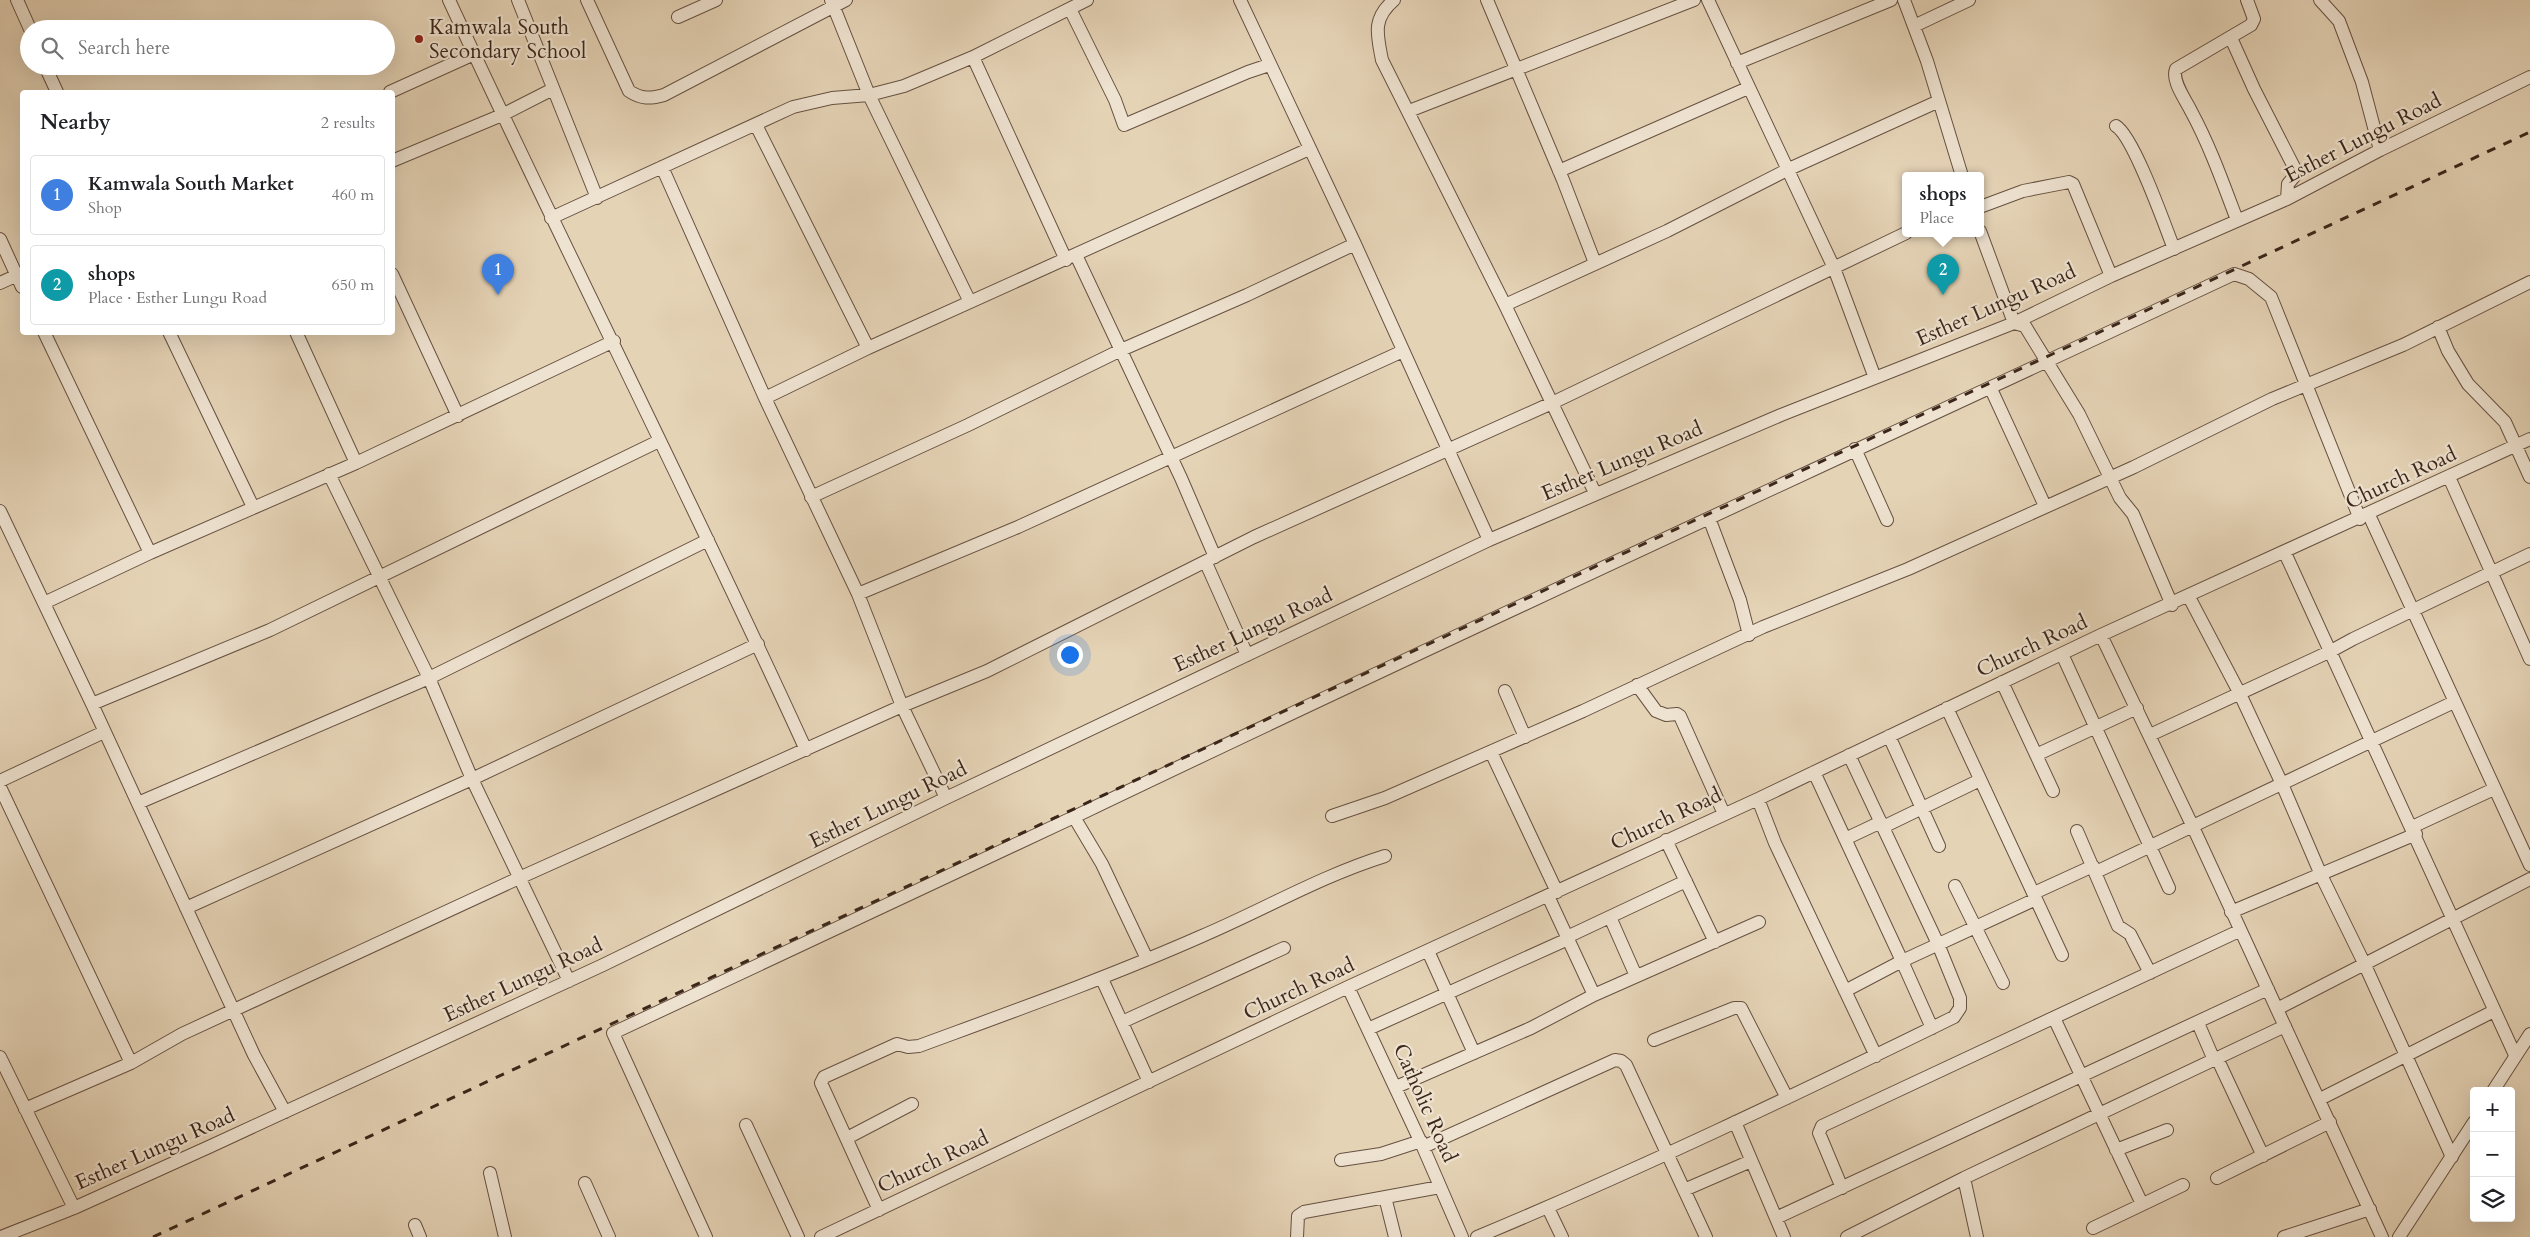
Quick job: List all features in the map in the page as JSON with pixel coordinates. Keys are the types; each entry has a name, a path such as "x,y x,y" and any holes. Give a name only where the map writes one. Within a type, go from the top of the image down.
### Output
{"street":[{"path":"17,0 26,20"},
{"path":"449,0 502,115 614,341 659,441 758,644 806,750"},
{"path":"518,0 597,198"},
{"path":"587,0 629,91 636,96 650,99 664,95 833,4 846,0"},
{"path":"678,17 716,0"},
{"path":"552,218 793,107 832,98 870,95 904,86 973,57 1087,0"},
{"path":"1240,0 1355,244 1489,540"},
{"path":"1394,0 1384,8 1377,31 1382,60 1410,111 1505,304 1595,493"},
{"path":"1487,0 1595,262"},
{"path":"1410,111 1694,0"},
{"path":"1708,0 1736,64 1789,169 1834,268 1875,378"},
{"path":"1736,64 1891,0"},
{"path":"1904,0 1939,101 1961,172"},
{"path":"1914,26 1969,0"},
{"path":"2237,220 2206,136 2175,77 2176,69 2231,38 2254,22 2246,0"},
{"path":"2320,0 2339,21 2362,82 2380,150"},
{"path":"833,4 870,95 970,302"},
{"path":"1070,9 1115,100 1124,125 1248,72 1269,65"},
{"path":"2231,38 2254,89 2297,174 2288,184 2286,199"},
{"path":"394,90 474,54"},
{"path":"973,57 1071,258 1121,350 1170,456 1247,655"},
{"path":"50,75 56,90"},
{"name":"Esther Lungu Road","path":"1,1237 74,1208 569,981 946,798 1489,540 1595,493 2014,323 2111,276 2286,199 2380,150 2530,77"},
{"path":"1559,171 1748,88"},
{"path":"395,160 502,115 553,89"},
{"path":"1505,304 1667,231 1789,169 1939,101"},
{"path":"756,125 868,348"},
{"path":"2116,126 2124,134 2142,171 2174,249"},
{"path":"765,398 868,348 1309,149"},
{"path":"662,167 765,398 858,594 902,706 946,798"},
{"path":"1984,206 2023,191 2069,182 2073,184 2111,276"},
{"path":"25,1109 131,1063 182,1034 519,878 902,706 986,671 1254,537 1448,452 1902,235"},
{"path":"1982,237 2014,323 2025,326 2079,414 2120,498 2133,514 2172,605"},
{"path":"0,239 20,277"},
{"path":"811,497 968,425 1121,350 1247,295 1355,244"},
{"path":"706,1237 613,1033 1492,618 1855,449 1990,389 2234,274 2249,278 2271,297 2364,517 2414,612 2530,865"},
{"path":"0,283 20,279"},
{"path":"395,280 458,416"},
{"path":"1332,816 1385,798 1525,737 1749,635 1908,569 2110,477 2307,384 2403,345 2530,282"},
{"path":"2438,327 2458,369 2468,384 2506,422 2530,477"},
{"path":"45,335 150,553"},
{"path":"170,335 253,507"},
{"path":"297,335 356,463"},
{"path":"44,603 150,553 356,463 614,341"},
{"path":"858,594 1018,527 1403,351"},
{"path":"1990,389 2045,506"},
{"name":"Church Road","path":"821,1237 1348,987 1758,799 2102,635 2172,605 2530,439"},
{"path":"92,704 270,630 659,441"},
{"path":"1855,449 1887,520"},
{"path":"329,474 429,678 472,778 569,981"},
{"path":"2449,477 2530,659"},
{"path":"0,511 92,704 254,1055 285,1112"},
{"path":"1709,518 1740,600 1749,635"},
{"path":"138,803 429,678 708,540"},
{"path":"2285,553 2515,1055"},
{"path":"2150,735 2331,652 2353,639 2414,612 2530,554"},
{"path":"2189,597 2240,694 2282,784 2321,876 2364,963 2452,1157"},
{"path":"2102,635 2320,1099 2382,1237"},
{"path":"186,908 472,778 758,644"},
{"path":"2062,654 2152,846 2169,888"},
{"path":"2002,682 2053,791"},
{"path":"1637,685 1656,712 1680,716 1724,814"},
{"path":"1505,690 1525,737"},
{"path":"1845,991 2035,896 2094,869 2152,846 2454,702"},
{"path":"1947,708 2062,955"},
{"path":"2036,755 2137,708"},
{"path":"0,781 104,732"},
{"path":"1889,736 1939,846"},
{"path":"1491,752 1552,894 1568,938 1594,995"},
{"path":"1476,1237 1548,1208 1735,1122 1954,1017 1960,1008 1960,998 1938,944 1849,755"},
{"path":"1814,772 1932,1028"},
{"path":"1845,839 1922,808 1980,780"},
{"path":"0,787 131,1063"},
{"path":"2231,912 2321,876 2414,831 2494,789"},
{"path":"1758,799 1775,843 1876,1056"},
{"path":"1074,817 1106,873 1148,959"},
{"path":"2077,831 2118,926 2130,934 2150,973"},
{"path":"1666,840 1715,942"},
{"path":"879,1210 821,1083 824,1077 897,1044 908,1047 919,1046 1102,979 1202,936 1358,864 1385,856"},
{"path":"2277,1009 2530,879"},
{"path":"1368,1029 1568,938 1686,881"},
{"path":"1955,886 2003,983"},
{"path":"1610,917 1636,976"},
{"path":"1396,1087 1531,1028 1594,995 1759,922"},
{"path":"1842,1188 1819,1133 1822,1126 2240,931"},
{"path":"1122,1022 1284,948"},
{"path":"1428,951 1474,1053"},
{"path":"1102,979 1149,1082"},
{"name":"Catholic Road","path":"1348,987 1422,1144 1462,1237"},
{"path":"1776,1218 2268,989"},
{"path":"1654,1040 1734,1008 1741,1008 1787,1098"},
{"path":"2320,1099 2494,1011"},
{"path":"2054,1018 2080,1077 2142,1204"},
{"path":"2198,1023 2262,1156"},
{"path":"1847,1237 1964,1178 2285,1026"},
{"path":"2495,1087 2530,1034"},
{"path":"0,1057 74,1208"},
{"path":"1341,1160 1380,1154 1422,1144 1614,1060 1621,1061 1626,1065 1706,1237"},
{"path":"847,1138 912,1104"},
{"path":"1735,1122 1784,1237"},
{"path":"2217,1178 2330,1122"},
{"path":"746,1124 798,1237"},
{"path":"2399,1237 2470,1128"},
{"path":"2116,1150 2167,1130"},
{"path":"1684,1190 1751,1161"},
{"path":"490,1173 506,1237"},
{"path":"1964,1178 1977,1237"},
{"path":"585,1183 609,1237"},
{"path":"2093,1228 2183,1185"},
{"path":"1297,1237 1296,1221 1298,1216 1304,1212 1440,1187"},
{"path":"1385,1197 1395,1237"},
{"path":"1548,1208 1562,1237"},
{"path":"2284,1237 2370,1209"}],"railway":[{"path":"153,1237 2530,132"}],"place":[{"name":"Kamwala South Secondary School","path":"419,39"},
{"name":"Kamwala South Market","path":"498,295"},
{"name":"shops","path":"1943,295"}]}
